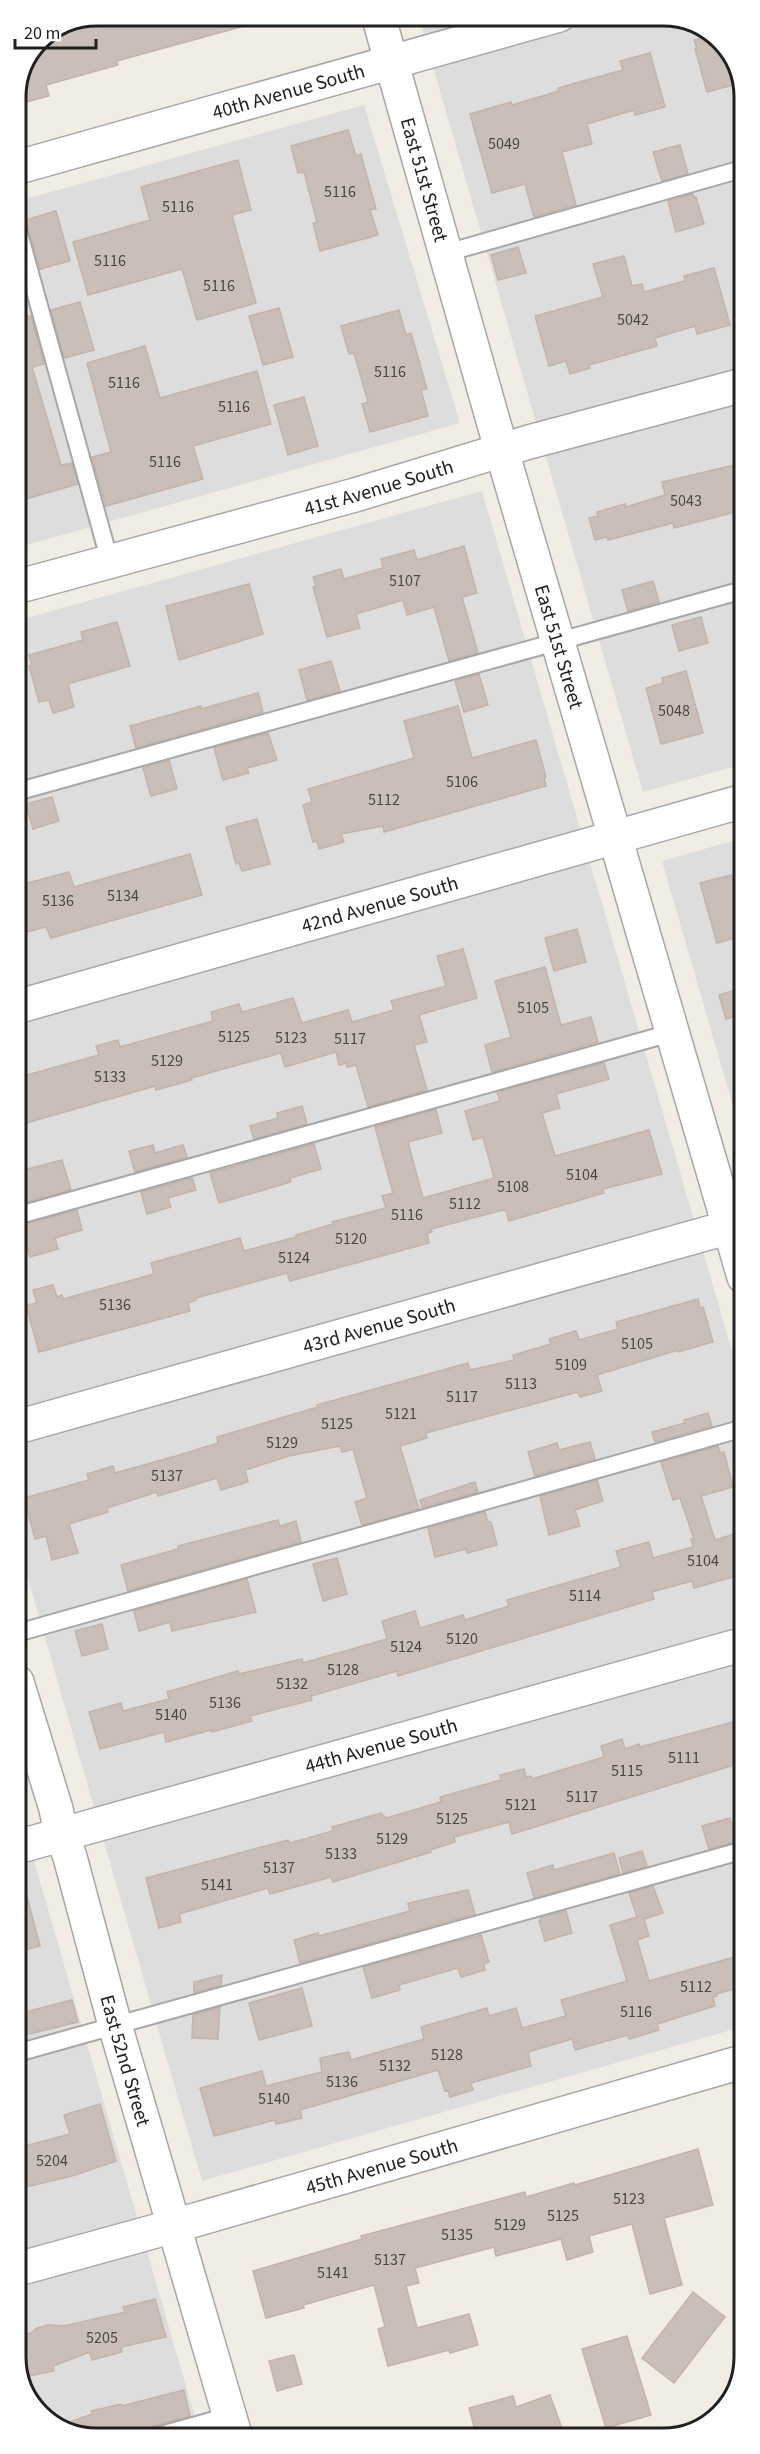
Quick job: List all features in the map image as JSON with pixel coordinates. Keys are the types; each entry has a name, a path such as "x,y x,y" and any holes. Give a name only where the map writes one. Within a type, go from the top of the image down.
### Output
{"street":[{"name":"East 51st Street","path":"381,26 671,1033 734,1216"},
{"name":"40th Avenue South","path":"26,165 520,26"},
{"name":"41st Avenue South","path":"26,584 355,495 502,450 734,387"},
{"name":"42nd Avenue South","path":"26,1004 734,804"},
{"name":"43rd Avenue South","path":"26,1424 734,1226"},
{"name":"44th Avenue South","path":"26,1844 734,1647"},
{"name":"East 52nd Street","path":"26,1711 56,1809 61,1834 70,1857 232,2427"},
{"name":"45th Avenue South","path":"26,2267 734,2064"}],"lane":[{"path":"446,253 734,171"},
{"path":"26,259 110,562"},
{"path":"26,789 734,592"},
{"path":"26,1213 671,1033"},
{"path":"26,1630 734,1431"},
{"path":"26,2050 734,1853"}],"shaded area":[{"path":"421,26 677,27 707,40 723,57 732,78 734,87 734,767 643,792"},
{"path":"364,105 460,423 26,545 26,199"},
{"path":"482,491 734,1358 734,2029 202,2181 26,1572 26,618"},
{"path":"734,841 734,1109 662,861"},
{"path":"26,1833 198,2428 78,2426 61,2419 46,2408 37,2397 28,2376 26,2367"}],"building":[{"path":"96,26 244,26 117,61 118,65 46,85 49,96 26,102 27,83 31,69 46,46 69,31"},
{"path":"703,38 717,50 729,69 734,85 707,92 694,40"},
{"path":"650,53 665,107 635,115 634,110 587,124 592,144 562,152 576,205 534,217 525,184 492,193 470,114 511,102 512,105 559,91 558,88 623,70 620,61"},
{"path":"348,130 356,156 361,154 376,209 370,210 378,235 320,251 313,223 317,222 304,172 298,173 291,146"},
{"path":"680,145 688,174 662,181 653,152"},
{"path":"238,160 251,210 232,215 256,303 197,320 182,269 88,295 73,242 150,220 141,187"},
{"path":"693,194 704,224 676,232 668,201"},
{"path":"56,211 70,261 40,269 26,220"},
{"path":"518,247 526,273 498,280 491,255"},
{"path":"624,256 632,286 642,284 644,292 685,281 684,276 714,268 730,325 697,334 695,326 655,338 657,346 589,365 590,368 570,374 566,361 549,366 535,316 603,297 593,264"},
{"path":"80,302 94,350 64,358 51,310"},
{"path":"279,308 293,357 263,365 249,316"},
{"path":"399,310 406,335 411,333 427,389 421,390 428,416 370,432 362,404 368,402 354,353 349,354 341,326"},
{"path":"31,316 44,364 32,367 61,465 72,463 78,484 26,499 26,317"},
{"path":"145,346 160,398 257,371 271,424 193,446 203,479 106,506 92,457 111,452 87,363"},
{"path":"304,397 318,446 288,455 274,405"},
{"path":"734,465 734,512 674,528 673,523 608,540 607,537 595,540 589,518 598,516 597,512 625,504 626,507 665,495 662,482"},
{"path":"464,546 477,593 462,597 478,653 449,661 434,607 407,615 403,600 356,614 360,628 327,637 313,587 316,586 313,577 341,569 344,579 383,568 381,559 414,550 417,560"},
{"path":"653,581 659,602 628,611 622,590"},
{"path":"249,584 263,634 179,660 166,606"},
{"path":"701,617 708,643 679,651 672,625"},
{"path":"117,622 130,666 68,684 74,707 53,713 49,700 39,702 29,666 32,665 29,655 83,640 81,632"},
{"path":"331,661 340,691 307,700 299,670"},
{"path":"686,671 703,733 661,744 646,688 663,683 662,678"},
{"path":"479,674 488,705 464,712 455,681"},
{"path":"258,693 263,712 136,748 130,726"},
{"path":"458,706 472,758 536,740 546,777 544,778 546,786 384,832 383,826 341,834 344,842 319,849 317,841 313,842 303,805 312,802 308,789 414,758 404,721"},
{"path":"268,733 277,760 247,768 249,773 223,780 214,748"},
{"path":"169,760 177,789 151,796 143,768"},
{"path":"52,797 59,821 33,829 26,804"},
{"path":"257,819 270,864 242,871 239,863 236,864 226,827"},
{"path":"190,854 202,895 51,938 46,927 26,932 26,883 69,872 74,887"},
{"path":"731,875 734,886 734,938 717,943 700,883"},
{"path":"577,929 586,962 554,971 545,938"},
{"path":"463,949 477,998 419,1015 427,1042 414,1045 427,1090 368,1107 356,1065 347,1067 346,1063 339,1065 336,1052 285,1067 281,1053 156,1090 155,1086 26,1123 26,1075 99,1055 96,1046 118,1040 120,1047 213,1021 211,1012 239,1004 242,1012 293,998 302,1023 348,1010 352,1022 394,1010 391,1001 446,986 437,956"},
{"path":"545,967 561,1025 591,1017 598,1042 492,1072 485,1045 511,1037 495,981"},
{"path":"734,991 734,1017 726,1019 719,995"},
{"path":"604,1063 609,1079 556,1094 560,1108 542,1113 555,1156 649,1130 662,1174 603,1189 604,1193 509,1221 506,1211 503,1210 431,1229 432,1232 427,1233 429,1243 290,1281 287,1273 196,1298 188,1303 190,1311 39,1352 26,1305 37,1303 33,1290 53,1285 57,1297 62,1295 63,1299 154,1274 151,1263 240,1238 244,1251 296,1237 296,1235 333,1224 332,1222 386,1208 382,1196 393,1193 375,1127 433,1110 436,1110 442,1133 408,1142 423,1198 494,1178 483,1137 473,1140 465,1111 500,1101 497,1092"},
{"path":"302,1106 307,1124 254,1139 250,1126 278,1118 277,1113"},
{"path":"314,1144 321,1169 290,1178 291,1182 219,1203 210,1173"},
{"path":"153,1145 155,1153 183,1145 187,1157 135,1172 129,1151"},
{"path":"62,1160 71,1190 26,1202 26,1169"},
{"path":"192,1178 196,1190 168,1198 171,1207 147,1214 141,1192"},
{"path":"77,1210 82,1230 55,1238 58,1249 30,1257 26,1243 26,1224"},
{"path":"698,1299 700,1308 703,1307 713,1342 678,1352 678,1350 597,1375 602,1391 580,1397 578,1392 426,1433 427,1438 400,1446 419,1509 362,1525 355,1502 367,1498 353,1449 342,1452 340,1446 289,1456 245,1470 248,1482 221,1490 217,1478 158,1496 157,1492 107,1508 108,1512 69,1524 78,1553 52,1560 46,1536 35,1539 26,1497 89,1480 87,1474 113,1466 115,1473 176,1456 218,1443 217,1437 318,1407 317,1405 468,1363 470,1370 514,1360 513,1355 551,1344 549,1339 576,1331 579,1340 618,1329 616,1322"},
{"path":"708,1413 712,1426 655,1442 652,1432 685,1423 684,1420"},
{"path":"590,1442 595,1459 535,1476 528,1452 557,1443 559,1450"},
{"path":"718,1446 720,1453 724,1452 733,1487 701,1496 715,1540 734,1534 734,1577 694,1588 692,1581 652,1592 654,1599 398,1676 397,1671 311,1696 312,1700 250,1716 252,1721 212,1732 211,1730 166,1742 164,1732 100,1749 89,1712 121,1703 123,1711 169,1699 167,1692 238,1671 239,1674 302,1659 303,1663 387,1639 382,1621 415,1611 420,1628 463,1615 465,1620 509,1606 507,1600 621,1567 616,1551 649,1542 653,1558 693,1547 691,1539 694,1539 680,1498 673,1500 661,1462"},
{"path":"597,1480 603,1501 575,1510 580,1526 549,1535 540,1496"},
{"path":"475,1482 478,1492 422,1508 420,1500"},
{"path":"485,1512 488,1522 491,1522 497,1545 467,1553 466,1549 435,1557 428,1528"},
{"path":"278,1520 280,1526 296,1521 301,1542 128,1591 121,1565 178,1549 178,1546"},
{"path":"337,1558 347,1594 323,1601 313,1564"},
{"path":"247,1579 256,1612 172,1631 170,1622 139,1631 134,1611"},
{"path":"102,1624 108,1649 82,1656 75,1631"},
{"path":"734,1722 734,1765 512,1834 509,1822 454,1837 455,1842 430,1850 431,1852 333,1882 331,1877 270,1894 268,1888 179,1914 181,1922 159,1928 146,1878 288,1840 290,1843 333,1831 332,1827 381,1813 386,1818 441,1802 440,1797 501,1780 500,1775 524,1769 526,1777 531,1776 532,1779 604,1757 601,1746 622,1739 625,1749 639,1744 640,1747"},
{"path":"730,1818 734,1842 709,1849 702,1826"},
{"path":"642,1851 647,1866 623,1873 619,1858"},
{"path":"614,1853 620,1874 534,1898 527,1873 553,1865 554,1870"},
{"path":"653,1886 663,1913 644,1919 649,1936 637,1940 649,1981 734,1957 734,1989 716,1994 717,1996 713,1997 715,2006 657,2024 659,2030 629,2039 628,2035 575,2050 572,2039 528,2052 531,2066 471,2083 473,2090 450,2097 448,2090 445,2091 438,2070 300,2110 302,2118 276,2124 275,2120 214,2136 200,2088 262,2071 266,2086 322,2072 320,2058 349,2052 351,2060 424,2039 421,2027 487,2008 489,2016 516,2008 522,2028 566,2016 561,2000 627,1981 610,1925 637,1917 629,1893"},
{"path":"468,1890 475,1914 300,1963 294,1940 318,1933 319,1936 410,1911 408,1903"},
{"path":"26,1893 40,1946 26,1950"},
{"path":"566,1911 572,1933 545,1941 540,1918"},
{"path":"481,1935 489,1962 484,1964 485,1970 461,1977 458,1968 399,1985 400,1990 372,1998 363,1967"},
{"path":"222,1975 221,1985 194,1993 194,1982"},
{"path":"302,1988 312,2026 259,2040 249,2003"},
{"path":"72,2000 78,2022 26,2035 26,2012"},
{"path":"220,2007 218,2039 192,2038 193,2015"},
{"path":"100,2104 116,2161 72,2176 26,2187 26,2146 70,2134 64,2115"},
{"path":"698,2149 713,2205 664,2218 682,2285 650,2294 632,2224 589,2236 593,2252 567,2260 561,2239 496,2256 494,2247 415,2268 419,2283 406,2286 417,2328 469,2314 478,2345 450,2353 449,2350 388,2366 378,2329 385,2327 374,2285 266,2318 253,2271 362,2239 361,2236 525,2192 526,2197 574,2183 575,2185"},
{"path":"693,2292 725,2317 674,2383 642,2358"},
{"path":"155,2299 166,2337 121,2347 122,2352 92,2360 90,2352 53,2366 54,2371 28,2376 26,2335 48,2325 64,2326 125,2312 123,2307"},
{"path":"627,2336 651,2415 606,2428 582,2349"},
{"path":"294,2355 302,2384 277,2391 269,2361"},
{"path":"184,2390 190,2416 148,2428 92,2428 68,2423 92,2414 91,2411 121,2404 122,2406"},
{"path":"550,2395 562,2428 475,2428 469,2408 513,2396 516,2407"}]}
